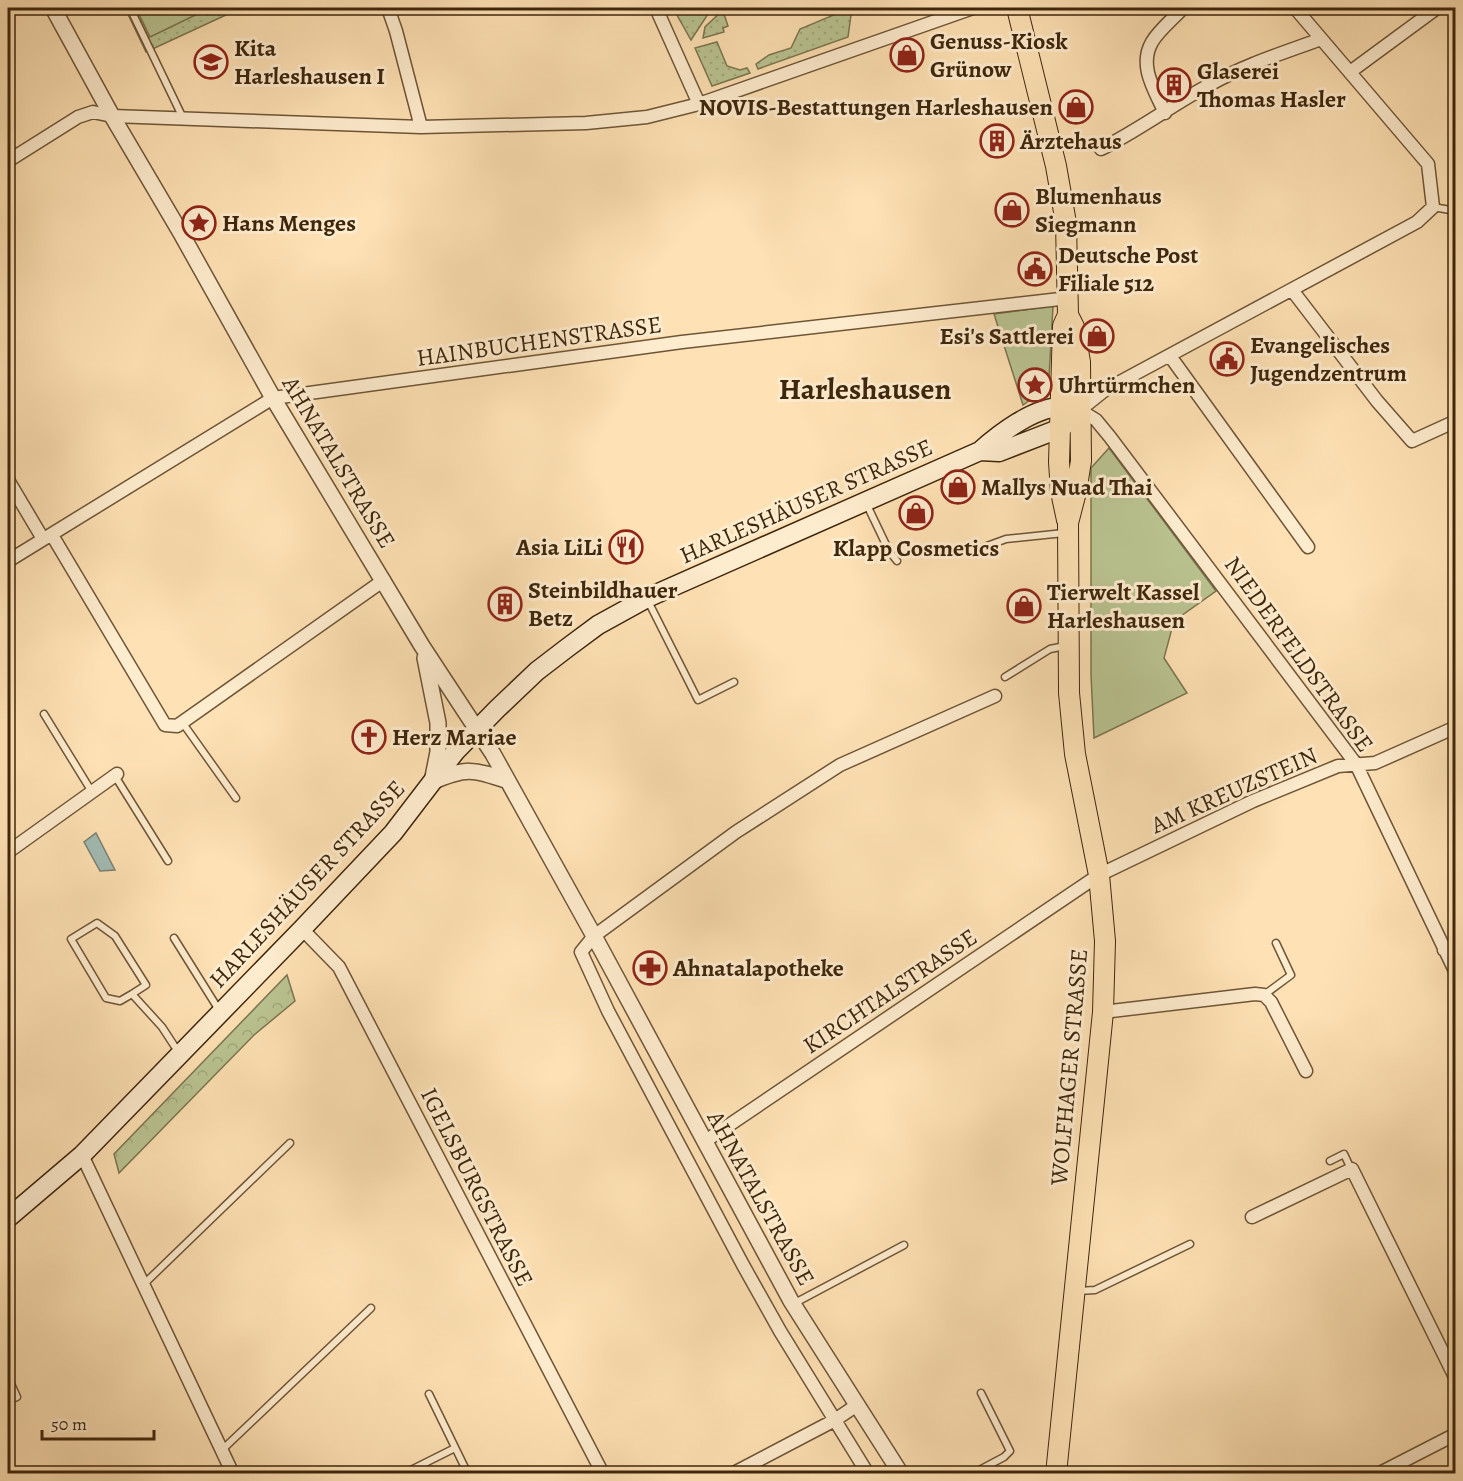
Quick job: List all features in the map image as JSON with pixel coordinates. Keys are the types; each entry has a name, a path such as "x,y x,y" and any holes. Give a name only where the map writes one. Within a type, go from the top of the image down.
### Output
{"main road":[{"name":"WOLFHAGER STRASSE","path":"1017,8 1059,182 1066,223 1069,307 1080,362 1081,461 1068,528"},
{"name":"WOLFHAGER STRASSE","path":"1056,1473 1103,1012 1105,941 1099,875 1075,754 1069,693 1068,528 1061,492 1059,462 1063,326 1069,307"},
{"name":"HARLESHÄUSER STRASSE","path":"1034,414 1061,382"},
{"name":"HARLESHÄUSER STRASSE","path":"8,1218 82,1155 302,929 393,833 476,728 537,671 567,648 598,625 647,598 980,451 996,437 1034,414 1060,407 1080,410"},
{"name":"HARLESHÄUSER STRASSE","path":"980,451 999,452 1061,428 1070,422 1080,410"}],"street":[{"name":"AHNATALSTRASSE","path":"52,8 273,398 422,646 508,781 793,1304 902,1473"},
{"path":"388,8 421,127"},
{"path":"656,8 699,104"},
{"path":"8,161 78,117 93,112 112,116 421,127 586,123 647,117 699,104 973,8"},
{"path":"1165,113 1148,78 1146,60 1152,42 1183,8"},
{"path":"1080,410 1105,390 1417,222 1433,207 1428,164 1295,8"},
{"path":"1350,72 1437,8"},
{"path":"1101,149 1209,85 1248,66 1321,39"},
{"path":"1292,291 1412,441 1455,421"},
{"name":"HAINBUCHENSTRASSE","path":"8,561 273,398 682,342 1069,307"},
{"path":"1170,356 1308,547"},
{"name":"NIEDERFELDSTRASSE","path":"1080,410 1096,420 1110,437 1356,764 1450,948 1455,973"},
{"path":"8,480 47,537 165,725 177,726 384,580"},
{"path":"422,646 438,723 438,752 432,782"},
{"path":"594,936 736,832 840,765 995,696"},
{"name":"AM KREUZSTEIN","path":"1099,875 1253,801 1338,766 1375,763 1455,727"},
{"path":"432,782 455,772 477,770 508,781"},
{"path":"8,852 116,775"},
{"name":"KIRCHTALSTRASSE","path":"704,1142 1099,875"},
{"name":"IGELSBURGSTRASSE","path":"302,929 339,967 603,1473"},
{"name":"AHNATALSTRASSE","path":"594,936 581,952 608,1011 743,1265 834,1420 868,1473"},
{"path":"1103,1012 1255,994 1264,995 1271,1002 1306,1071"},
{"path":"82,1155 233,1473"},
{"path":"1252,1217 1352,1169 1455,1378"},
{"path":"732,1473 834,1420 857,1405"},
{"path":"1378,1473 1455,1434"}],"lane":[{"path":"130,8 184,118"},
{"path":"1433,207 1455,211"},
{"path":"865,501 889,551 897,561"},
{"path":"976,550 1006,539 1068,528"},
{"path":"647,598 698,700 734,682"},
{"path":"1005,677 1050,650 1069,646"},
{"path":"44,714 92,792"},
{"path":"182,722 236,798"},
{"path":"116,775 168,861"},
{"path":"97,923 116,936 146,985 132,994 120,1001 106,998 71,939 97,923"},
{"path":"174,938 221,1013"},
{"path":"1264,995 1291,975 1276,943"},
{"path":"132,994 162,1027 181,1054"},
{"path":"143,1285 290,1143"},
{"path":"1330,1161 1344,1154 1352,1169"},
{"path":"1075,1291 1095,1290 1190,1244"},
{"path":"793,1304 904,1245"},
{"path":"222,1450 372,1308"},
{"path":"8,1377 17,1396 8,1401"},
{"path":"972,1473 1004,1457 1010,1450 981,1393"},
{"path":"429,1394 468,1473"},
{"path":"403,1473 455,1448"}],"green space":[{"path":"125,8 241,8 146,52"},
{"path":"136,8 210,8 150,37"},
{"path":"673,8 716,8 708,14 691,40"},
{"path":"725,8 742,8 724,14 728,26 723,28 724,32 703,38 705,27"},
{"path":"843,11 851,15 848,37 758,69 756,64 769,55 791,48 800,29"},
{"path":"717,42 727,66 740,70 747,68 750,73 712,86 695,48"},
{"path":"1053,306 1049,377 1038,394 1023,405 994,314"},
{"path":"1109,448 1216,591 1174,621 1164,658 1187,693 1094,738 1091,675 1091,468"},
{"path":"287,975 295,1001 254,1035 119,1173 114,1154"}],"water":[{"path":"96,833 115,870 100,871 84,842"}],"place":[{"name":"Genuss-Kiosk Grünow","path":"907,55"},
{"name":"Kita Harleshausen I","path":"211,62"},
{"name":"Glaserei Thomas Hasler","path":"1174,85"},
{"name":"NOVIS-Bestattungen Harleshausen","path":"1076,107"},
{"name":"Ärztehaus","path":"997,141"},
{"name":"Blumenhaus Siegmann","path":"1012,210"},
{"name":"Hans Menges","path":"199,223"},
{"name":"Deutsche Post Filiale 512","path":"1035,269"},
{"name":"Esi's Sattlerei","path":"1097,336"},
{"name":"Evangelisches Jugendzentrum","path":"1227,359"},
{"name":"Uhrtürmchen","path":"1035,385"},
{"name":"Mallys Nuad Thai","path":"958,487"},
{"name":"Klapp Cosmetics","path":"916,513"},
{"name":"Asia LiLi","path":"626,547"},
{"name":"Steinbildhauer Betz","path":"505,604"},
{"name":"Tierwelt Kassel Harleshausen","path":"1024,606"},
{"name":"Herz Mariae","path":"369,737"},
{"name":"Ahnatalapotheke","path":"650,968"}],"district":[{"name":"Harleshausen","path":"865,389"}]}
